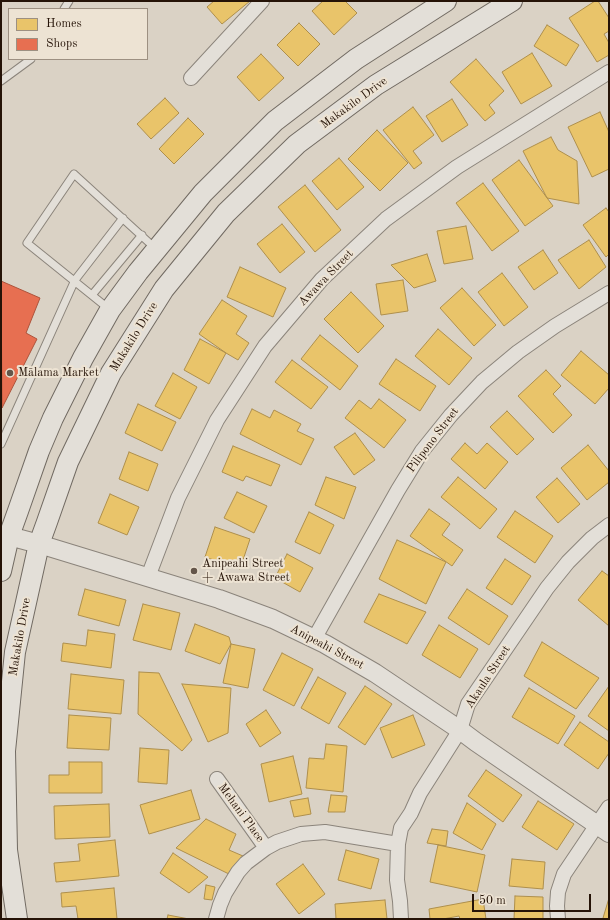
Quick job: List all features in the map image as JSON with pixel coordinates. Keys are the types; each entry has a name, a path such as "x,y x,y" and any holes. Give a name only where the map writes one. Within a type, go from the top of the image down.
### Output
{"main road":[{"path":"1,571 5,535 39,451 83,358 110,310 156,249 202,193 275,121 356,59 446,1"},
{"name":"Makakilo Drive","path":"17,919 7,850 5,751 14,652 39,544 68,462 111,373 164,289 226,213 297,144 376,85 512,1"}],"street":[{"path":"192,78 262,1"},
{"name":"Awawa Street","path":"148,577 178,498 217,420 266,346 322,279 386,219 457,167 609,72"},
{"name":"Pilipono Street","path":"314,639 398,490 422,451 450,414 482,382 518,352 555,326 609,293"},
{"name":"Akaula Street","path":"401,919 397,880 398,844 401,828 411,813 420,793 460,730 468,704 547,588 568,562 592,538 609,525"},
{"name":"Anipeahi Street","path":"5,535 219,599 273,619 314,639 375,673 603,829"},
{"name":"Mehani Place","path":"217,779 266,848"},
{"path":"558,919 558,892 564,874 603,829 609,807"},
{"path":"216,919 220,905 231,882 246,863 266,848 288,837 313,833 338,834 398,844"}],"lane":[{"path":"1,81 30,60"},
{"path":"110,310 75,280 27,243 74,174 156,249"},
{"path":"1,444 75,280 123,218"},
{"path":"92,295 142,235"}],"building: Homes":[{"path":"214,1 250,1 222,24 207,7"},
{"path":"323,1 345,1 357,13 334,35 312,11"},
{"path":"595,1 598,1 609,18 609,31 604,34 609,43 609,55 597,62 569,18"},
{"path":"299,23 320,44 298,66 277,45"},
{"path":"547,25 579,45 566,66 534,46"},
{"path":"532,53 552,86 521,104 502,72"},
{"path":"261,54 284,78 259,101 237,77"},
{"path":"476,59 504,91 489,105 495,113 485,121 450,82"},
{"path":"165,98 179,113 151,139 137,124"},
{"path":"452,99 468,125 442,142 426,116"},
{"path":"413,107 434,135 413,151 422,163 414,169 383,130"},
{"path":"600,112 609,132 609,169 592,177 568,127"},
{"path":"188,118 204,134 174,164 159,149"},
{"path":"377,130 408,163 380,191 348,159"},
{"path":"551,137 558,150 577,161 579,204 547,198 523,151"},
{"path":"339,158 364,187 337,210 312,181"},
{"path":"519,160 553,206 525,226 492,180"},
{"path":"483,183 519,231 492,251 456,203"},
{"path":"305,185 341,230 315,252 278,207"},
{"path":"606,208 609,212 609,254 606,257 583,225"},
{"path":"282,224 305,252 280,273 257,244"},
{"path":"466,226 473,259 444,264 437,231"},
{"path":"589,240 606,267 579,289 558,260"},
{"path":"543,250 558,273 534,290 518,267"},
{"path":"427,254 436,281 414,288 391,265"},
{"path":"240,267 286,288 273,317 227,297"},
{"path":"502,273 528,307 504,326 478,292"},
{"path":"403,280 408,311 381,315 376,284"},
{"path":"462,288 496,325 474,346 440,308"},
{"path":"351,292 384,326 358,353 324,319"},
{"path":"222,300 247,316 236,334 249,343 238,360 199,334"},
{"path":"438,329 472,358 449,385 415,356"},
{"path":"320,335 358,366 340,390 301,359"},
{"path":"200,339 226,353 209,384 184,370"},
{"path":"581,351 609,375 609,388 595,404 561,375"},
{"path":"396,359 436,386 420,411 379,384"},
{"path":"292,360 328,387 311,409 275,382"},
{"path":"546,370 561,386 553,394 572,415 553,433 518,396"},
{"path":"173,373 197,387 180,419 155,406"},
{"path":"379,399 406,420 384,448 345,418 359,400 371,409"},
{"path":"138,404 176,422 162,451 125,433"},
{"path":"252,409 270,418 274,410 301,424 297,431 314,439 301,465 240,434"},
{"path":"507,411 534,439 517,455 490,427"},
{"path":"355,433 375,460 354,475 334,447"},
{"path":"465,443 477,454 487,443 508,462 485,489 451,459"},
{"path":"588,445 609,471 609,482 587,500 561,468"},
{"path":"233,446 280,465 271,486 246,476 243,481 222,472"},
{"path":"129,452 158,464 148,491 119,479"},
{"path":"326,477 356,487 344,519 315,505"},
{"path":"458,477 497,509 480,529 441,497"},
{"path":"557,478 580,504 558,523 536,497"},
{"path":"237,492 267,506 254,533 224,518"},
{"path":"110,494 139,507 127,535 98,523"},
{"path":"429,509 450,524 442,535 463,550 452,566 410,536"},
{"path":"515,511 553,536 535,563 497,537"},
{"path":"309,512 334,525 320,554 295,542"},
{"path":"215,527 250,539 240,569 205,557"},
{"path":"397,540 446,562 426,604 379,579"},
{"path":"287,554 313,568 300,592 275,578"},
{"path":"505,559 531,576 512,605 486,588"},
{"path":"602,571 609,576 609,626 578,600"},
{"path":"85,589 126,600 119,626 78,615"},
{"path":"467,589 508,616 489,645 448,618"},
{"path":"379,594 426,612 407,644 364,622"},
{"path":"143,604 180,613 171,650 133,640"},
{"path":"195,624 229,637 231,644 220,664 185,651"},
{"path":"439,625 478,649 460,678 422,655"},
{"path":"88,630 115,634 111,668 61,661 63,643 86,646"},
{"path":"542,642 599,678 576,709 524,676"},
{"path":"231,644 255,649 248,688 223,683"},
{"path":"282,653 313,669 294,706 263,690"},
{"path":"139,672 159,673 192,740 182,751 138,714"},
{"path":"71,674 124,680 121,714 68,709"},
{"path":"318,677 346,693 329,724 301,708"},
{"path":"182,684 231,688 228,733 208,742"},
{"path":"365,686 392,704 365,745 338,727"},
{"path":"609,686 609,731 588,716"},
{"path":"529,688 575,716 558,744 512,717"},
{"path":"266,710 281,733 260,747 246,724"},
{"path":"69,715 111,718 109,750 67,748"},
{"path":"413,715 425,745 392,758 380,728"},
{"path":"580,722 609,742 609,753 598,769 564,745"},
{"path":"326,744 347,746 343,792 306,788 309,758 324,759"},
{"path":"140,748 169,750 167,784 138,782"},
{"path":"293,756 302,794 269,802 261,764"},
{"path":"69,762 102,762 102,793 49,793 49,775 69,775"},
{"path":"486,770 522,795 503,822 468,796"},
{"path":"191,790 200,819 149,834 140,805"},
{"path":"331,795 347,796 345,812 328,812"},
{"path":"308,798 311,814 294,817 290,801"},
{"path":"538,801 574,824 557,850 522,827"},
{"path":"467,803 496,824 482,850 453,833"},
{"path":"109,804 110,837 55,839 54,806"},
{"path":"206,819 236,834 229,850 243,856 233,876 176,848"},
{"path":"432,829 448,831 446,846 427,843"},
{"path":"115,840 119,876 56,882 54,863 80,861 78,844"},
{"path":"438,845 485,855 477,892 430,882"},
{"path":"346,850 379,859 371,889 338,880"},
{"path":"173,853 208,877 189,893 160,873"},
{"path":"512,859 545,862 543,889 509,886"},
{"path":"303,864 325,894 299,914 276,884"},
{"path":"206,885 215,887 212,900 204,899"},
{"path":"114,888 117,919 78,919 76,906 62,907 61,893"},
{"path":"515,896 543,897 543,919 514,919"},
{"path":"609,898 609,919 606,919 603,918"},
{"path":"483,899 486,919 460,919 459,916 443,919 430,919 429,909"},
{"path":"385,900 387,919 336,919 335,904"},
{"path":"168,915 189,919 167,919"}],"building: Shops":[{"name":"Mālama Market","path":"1,281 40,298 26,333 37,339 2,408"}],"place":[{"name":"Mālama Market","path":"10,373"},
{"name":"Anipeahi Street + Awawa Street","path":"194,571"}]}
